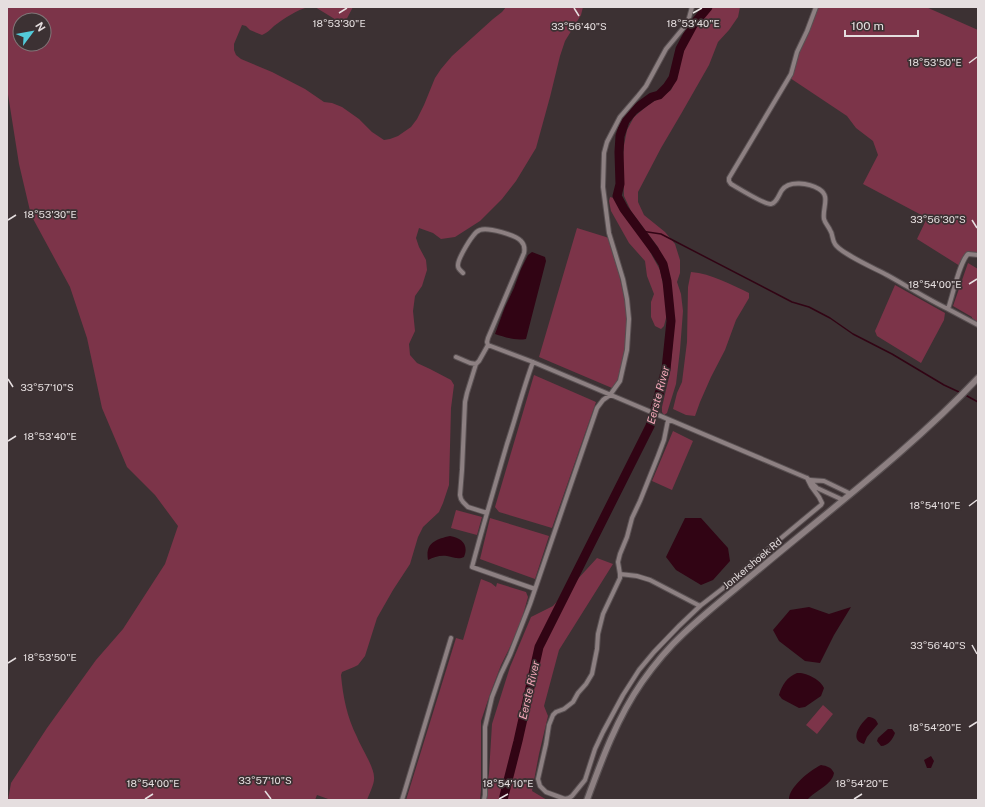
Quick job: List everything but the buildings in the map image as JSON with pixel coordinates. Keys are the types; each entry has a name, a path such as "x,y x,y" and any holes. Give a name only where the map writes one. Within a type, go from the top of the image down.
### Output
{"street":[{"path":"484,800 484,741 486,720 492,698 523,624 597,408 603,400 610,395 622,378 627,350 629,319 623,279 609,233 602,187 604,153 607,142 620,117 646,86 666,49 685,26 692,7"},
{"path":"816,7 797,52 791,74 729,178 729,181 738,188 770,204 776,201 782,189 787,186 795,184 810,185 822,190 826,197 824,220 830,230 836,246 850,256 978,325"},
{"path":"463,273 459,268 458,263 473,236 480,230 487,229 497,231 518,239 523,244 524,253 488,338 488,345 476,364 465,402 460,496 468,507 487,513"},
{"path":"948,309 965,258 968,254 978,254"},
{"path":"488,345 533,362 808,479 824,481 851,494"},
{"path":"456,357 476,364"},
{"path":"533,362 472,567 535,589"},
{"name":"Jonkershoek Rd","path":"587,800 609,742 628,704 661,658 683,634 797,537 851,494 934,422 978,378"},
{"path":"668,420 664,440 632,518 620,554 618,562 620,578 603,614 598,634 597,649 592,674 573,702 564,709 554,713 549,725 538,779 542,789 553,795 565,799 569,798 583,783 595,749 623,695 654,652 700,606 822,505 821,500 808,479"},
{"path":"808,479 817,488 843,500"},
{"path":"620,574 637,576 650,580 700,606"},
{"path":"402,800 451,638"}],"shaded area":[{"path":"7,7 309,7 291,15 262,35 242,25 234,44 236,55 241,59 272,72 305,89 324,102 342,107 384,140 398,136 411,127 417,119 435,78 441,69 452,56 506,7 583,7 581,15 565,41 560,56 536,148 516,181 502,199 480,221 455,237 441,239 433,233 419,228 416,238 426,260 427,270 422,286 415,296 413,311 415,331 409,344 410,355 417,363 451,380 454,385 451,408 449,485 439,512 423,527 418,537 410,564 377,618 365,656 358,665 342,672 341,675 344,699 348,714 373,773 374,782 367,800 331,800 317,795 315,800 8,800 11,783 47,728 96,660 123,629 165,564 178,526 155,495 127,467 102,408 87,338 70,287 31,215 19,164 7,88"},
{"path":"315,7 353,7 344,24 340,27 333,18"},
{"path":"712,7 740,7 738,17 718,42 709,65 661,148 638,192 638,202 644,215 665,232 675,244 680,260 680,273 677,282 681,294 683,311 680,350 676,384 667,413 664,415 662,412 662,407 670,373 674,307 664,264 658,247 631,211 624,196 624,145 627,130 634,117 648,105 671,90 678,73 686,45 704,15"},
{"path":"818,7 926,7 978,30 978,253 967,253 960,266 917,239 927,218 863,184 878,155 873,141 856,128 847,116 790,78 796,58"},
{"path":"610,197 614,198 645,243 660,270 666,298 666,318 664,326 661,329 655,326 651,317 651,302 654,294 647,276 645,261 629,243 611,211 609,201"},
{"path":"577,228 608,238 619,274 625,301 626,342 616,386 612,388 539,357"},
{"path":"532,252 545,257 546,261 526,339 514,339 495,334 521,269 528,255"},
{"path":"968,263 978,269 978,322 953,306"},
{"path":"691,272 714,277 749,293 749,298 736,320 725,350 711,377 695,416 686,415 673,409 677,393 682,382 687,342 688,287"},
{"path":"895,285 945,313 944,320 921,363 877,336 875,331"},
{"path":"534,375 596,402 552,528 499,512 495,507"},
{"path":"673,431 693,441 672,490 652,481"},
{"path":"456,510 482,517 477,535 451,528"},
{"path":"490,518 549,536 535,579 480,559"},
{"path":"685,518 701,518 728,548 730,561 713,580 701,585 676,570 666,557"},
{"path":"450,536 461,540 465,546 466,549 464,557 458,558 442,556 428,560 428,550 430,546 436,540"},
{"path":"597,558 613,564 559,650 544,706 548,716 532,791 547,800 485,800 489,773 492,724 510,667 531,617 553,606"},
{"path":"481,579 496,587 497,583 526,592 528,597 521,622 501,665 481,721 480,800 406,800 456,638 463,640"},
{"path":"809,607 829,614 851,607 834,635 820,663 805,661 779,641 773,630 790,610"},
{"path":"797,673 813,677 820,682 824,688 821,696 805,707 799,708 782,699 779,695 785,682"},
{"path":"823,705 833,714 817,734 806,725"},
{"path":"868,717 874,719 878,724 867,737 864,744 859,742 856,735 859,727"},
{"path":"888,729 892,729 895,733 892,740 884,746 881,746 877,741 878,738"},
{"path":"931,756 934,761 931,768 927,768 924,760"},
{"path":"821,765 832,769 834,773 830,781 807,800 789,800 792,790 800,780"}],"waterway":[{"name":"Eerste River","path":"503,800 539,647 650,426 666,369 671,321 667,281 663,264 624,209 617,196 620,184 620,136 625,121 634,110 652,97 659,95 667,87 673,78 680,49 693,25 708,7"},
{"path":"641,231 661,234 792,302 809,307 830,318 853,334 959,392"},
{"path":"967,396 978,402"}]}
